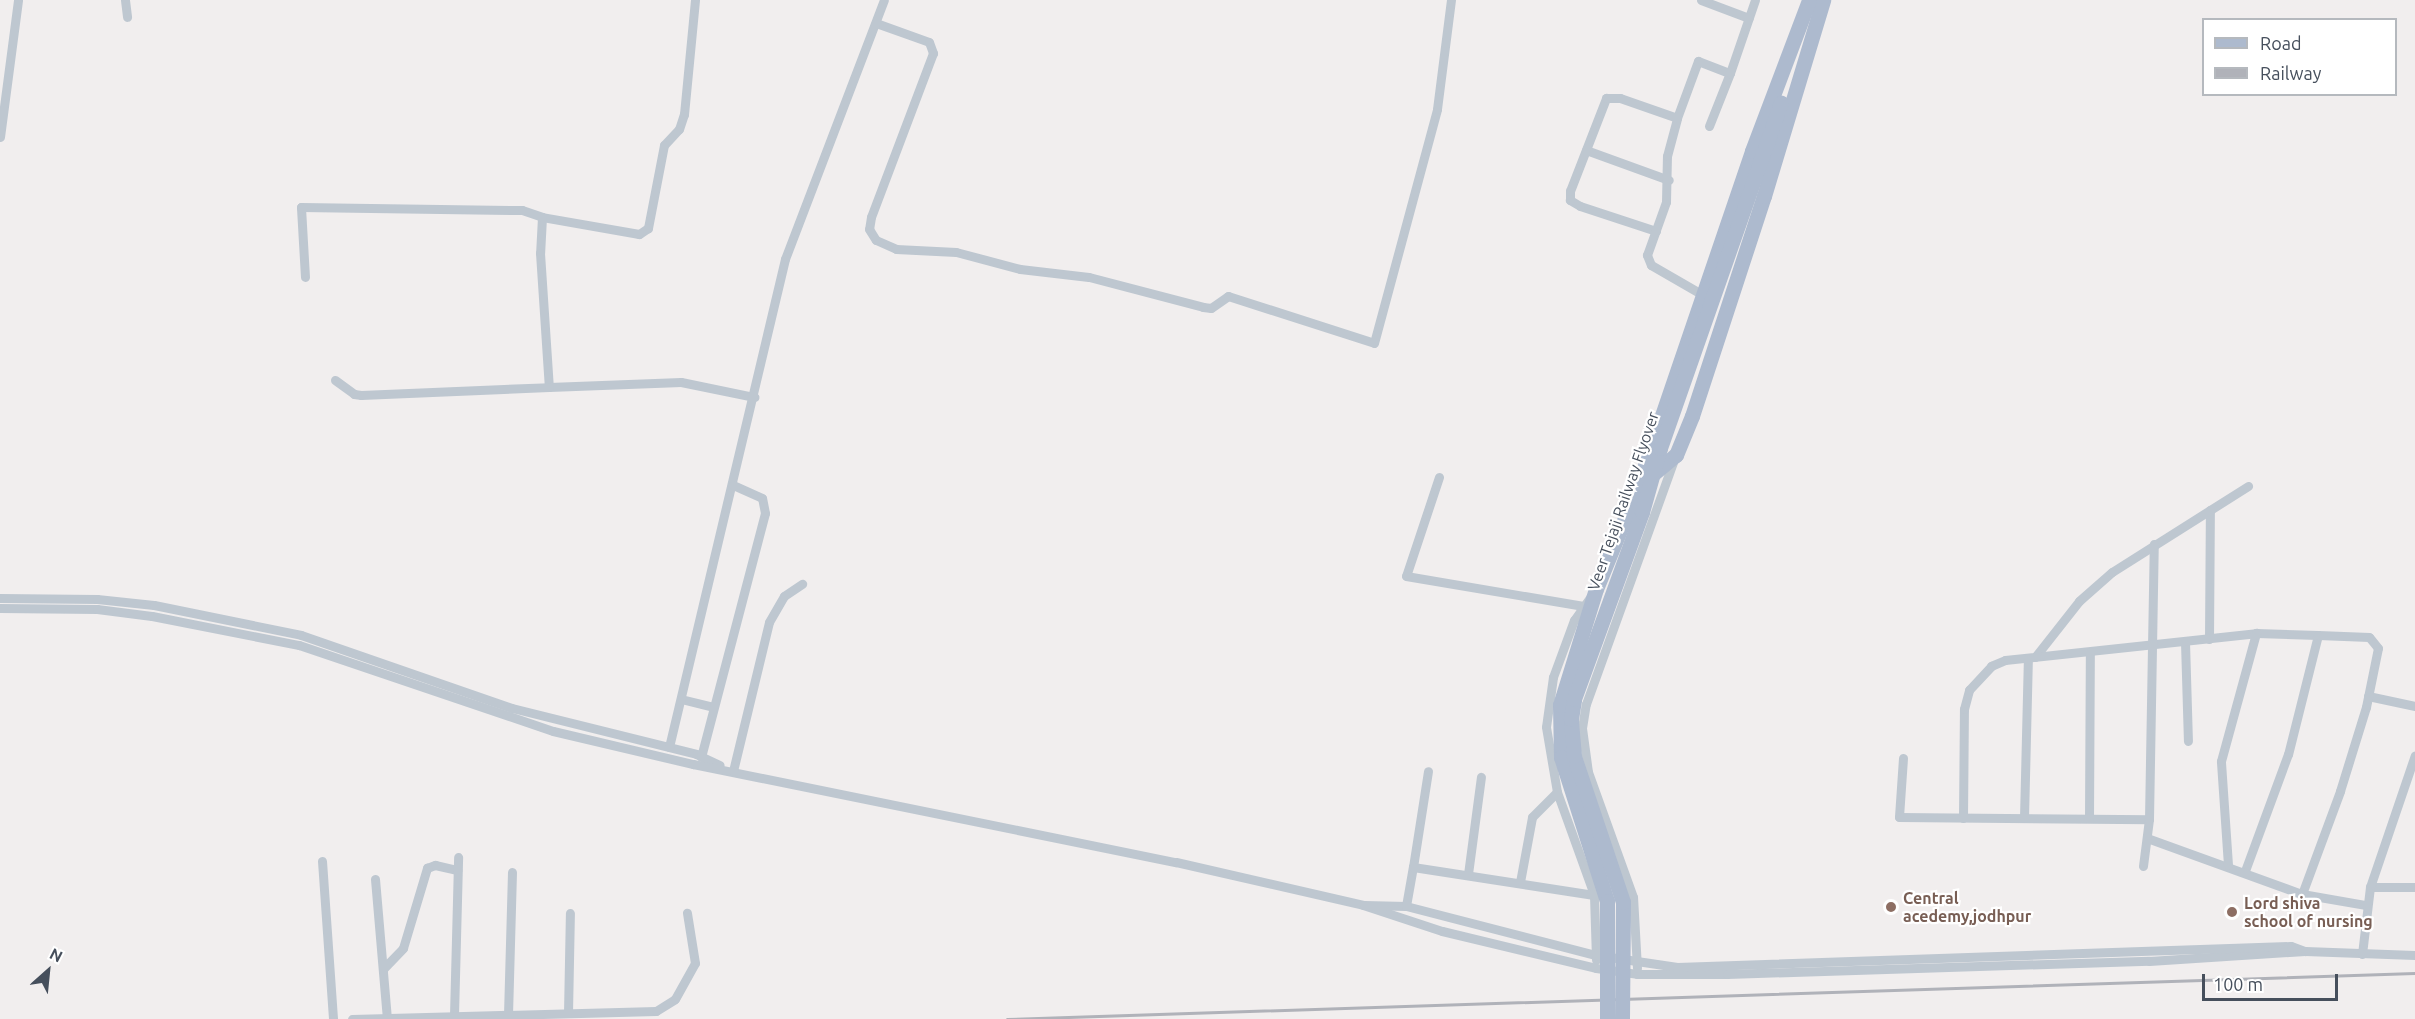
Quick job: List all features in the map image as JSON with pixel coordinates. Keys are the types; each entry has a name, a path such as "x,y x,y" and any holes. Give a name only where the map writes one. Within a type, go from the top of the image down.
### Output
{"main road":[{"path":"1607,1019 1610,944 1607,901 1568,787 1559,729 1560,705 1596,589 1638,486 1703,295 1803,39 1823,0"},
{"path":"1638,486 1676,455 1764,196 1803,39 1802,1"},
{"name":"Veer Tejaji Railway Flyover","path":"1622,1019 1623,902 1574,756 1571,719 1574,699 1642,512 1660,448 1803,39"}],"street":[{"path":"0,137 18,0"},
{"path":"125,0 127,17"},
{"path":"305,277 301,207 522,210 542,217 639,234 648,228 664,145 679,129 684,114 695,0"},
{"path":"669,747 785,259 884,0"},
{"path":"876,23 928,42 933,53 871,217 869,229 876,240 896,249 956,252 1020,269 1089,277 1203,307 1211,308 1228,296 1374,343 1437,109 1451,0"},
{"path":"1701,0 1749,18"},
{"path":"1709,126 1755,0"},
{"path":"1703,295 1651,265 1647,255 1666,202 1669,180 1667,156 1677,118 1698,61 1730,73"},
{"path":"1656,231 1570,200 1569,191 1606,98 1620,98 1677,118"},
{"path":"1586,150 1669,180"},
{"path":"542,217 540,253 549,387"},
{"path":"334,380 354,394 361,395 681,382 754,397"},
{"path":"1637,969 1633,897 1588,772 1582,728 1586,704 1676,455"},
{"path":"1439,477 1406,576 1583,606"},
{"path":"701,757 765,513 762,498 733,485"},
{"path":"2024,818 2031,658 2079,601 2112,572 2247,486"},
{"path":"2209,639 2210,510"},
{"path":"2143,866 2149,819 2154,645 2154,544"},
{"path":"733,771 769,621 784,596 802,584"},
{"path":"1596,589 1583,606 1547,701 1548,756 1557,792 1594,895 1596,968"},
{"path":"0,598 98,599 154,605 291,633 512,708 669,747 701,757 733,771"},
{"path":"0,608 97,609 152,616 299,645 543,728 733,771 1363,905 1442,931 1596,968 1926,962 2291,946 2305,951 2415,955"},
{"path":"2228,865 2221,761 2256,633"},
{"path":"1963,818 1964,709 1969,690 1991,666 2031,658 2256,633 2369,637 2376,641 2378,648 2368,696 2340,791 2302,894"},
{"path":"2245,871 2288,754 2318,635"},
{"path":"2186,642 2188,741"},
{"path":"2089,818 2090,652"},
{"path":"2368,696 2415,705"},
{"path":"681,699 713,707"},
{"path":"2362,954 2366,905 2370,887 2412,775 2415,755"},
{"path":"1903,758 1899,817 2149,819"},
{"path":"1406,906 1428,771"},
{"path":"1468,874 1481,777"},
{"path":"1520,882 1532,817 1557,792"},
{"path":"2147,838 2245,871 2302,894 2366,905"},
{"path":"454,1015 458,857"},
{"path":"322,861 333,1019"},
{"path":"383,969 403,948 427,868 435,865 457,870"},
{"path":"1413,867 1594,895"},
{"path":"508,1015 512,872"},
{"path":"375,879 387,1018"},
{"path":"2370,887 2415,887"},
{"path":"1363,905 1406,906 1596,955 1637,969"},
{"path":"568,1013 570,913"},
{"path":"352,1019 656,1011 666,1006 695,963 687,913"}],"railway":[{"path":"1007,1019 2415,973"}],"place":[{"name":"Central acedemy,jodhpur","path":"1891,907"},
{"name":"Lord shiva school of nursing","path":"2232,912"}]}
